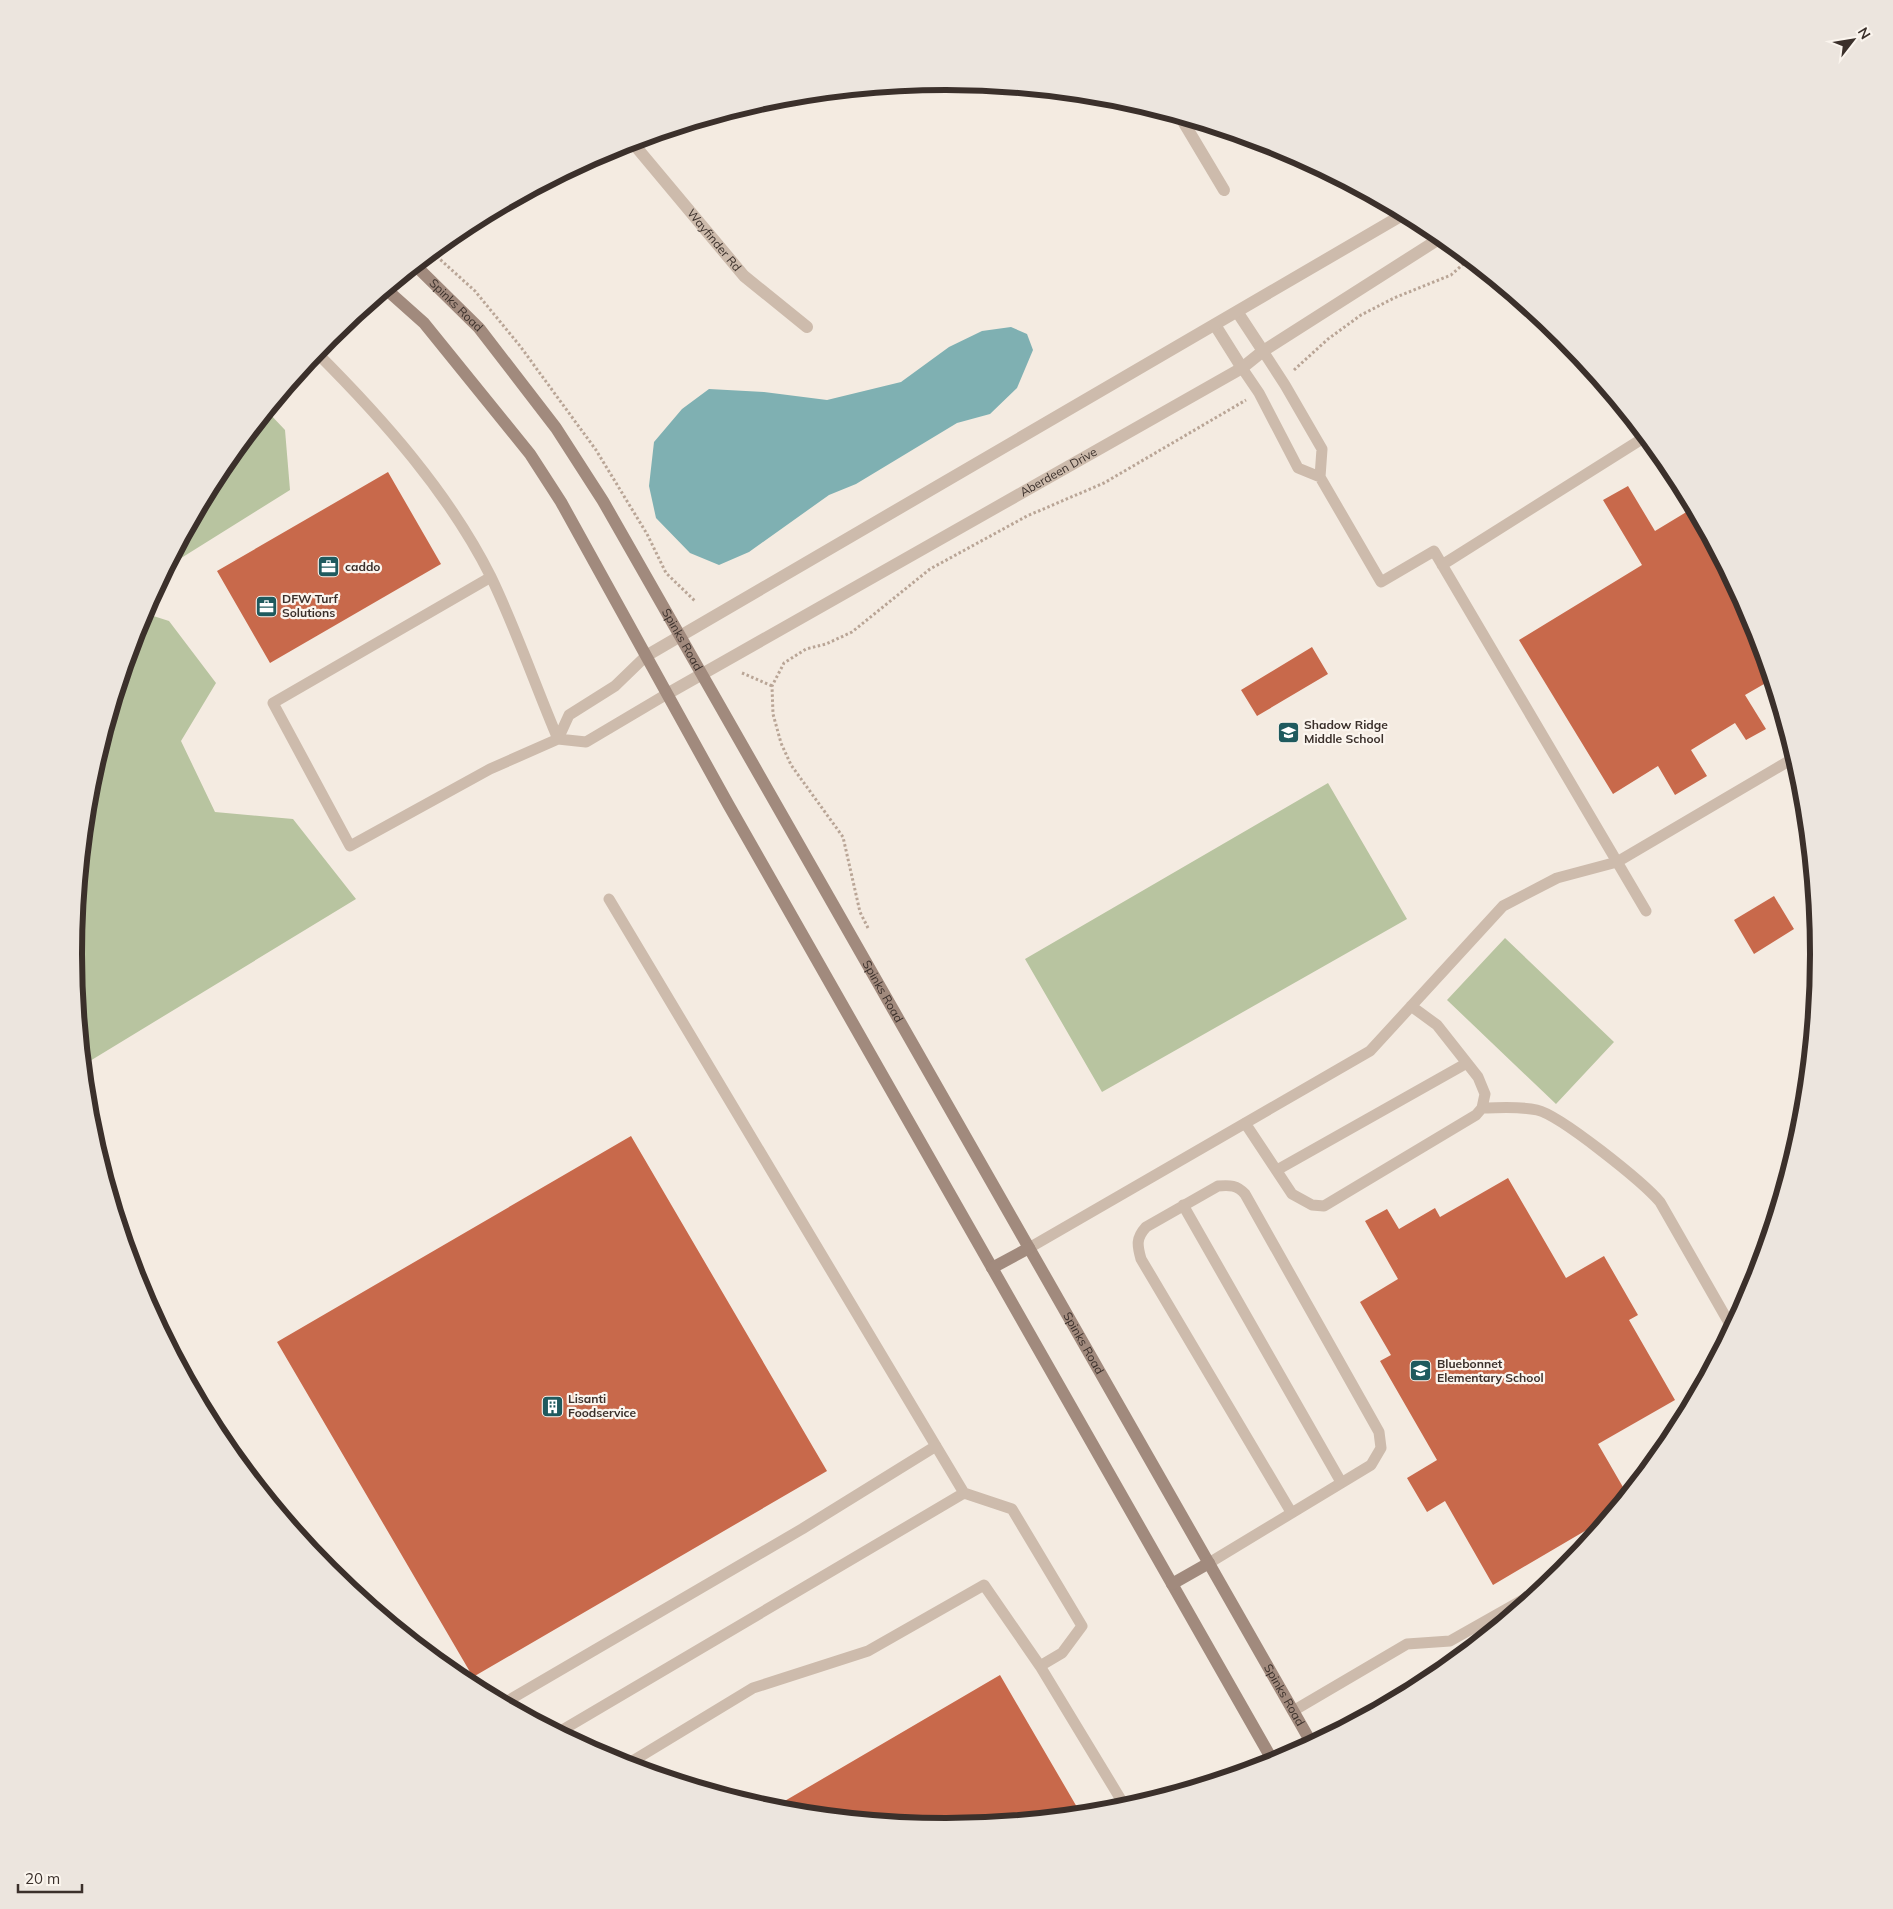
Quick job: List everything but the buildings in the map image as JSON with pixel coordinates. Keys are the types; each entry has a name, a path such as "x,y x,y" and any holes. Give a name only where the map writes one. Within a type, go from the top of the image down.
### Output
{"main road":[{"name":"Spinks Road","path":"420,270 479,328 556,428 603,501 1309,1738"},
{"path":"392,293 424,322 530,454 561,502 667,694 1270,1756"},
{"path":"992,1268 1029,1248"},
{"path":"1172,1584 1209,1563"}],"street":[{"path":"1185,124 1224,190"},
{"name":"Wayfinder Rd","path":"637,148 744,276 807,327"},
{"path":"646,656 1238,313 1398,218"},
{"name":"Aberdeen Drive","path":"667,694 1242,368 1263,351 1435,242"},
{"path":"1238,313 1263,351"},
{"path":"1215,325 1242,368"}],"lane":[{"path":"1263,351 1322,449 1320,477 1381,582 1434,551 1646,911"},
{"path":"322,359 409,454 451,510 491,577 558,739"},
{"path":"1242,368 1258,393 1298,468 1320,477"},
{"path":"1442,565 1640,440"},
{"path":"491,577 273,703 350,846 490,769 558,739 586,742 667,694"},
{"path":"558,739 569,715 615,686 646,656"},
{"path":"1029,1248 1370,1051 1503,906 1558,878 1617,862 1788,761"},
{"path":"609,899 964,1493 1012,1509 1082,1626 1062,1653 1040,1666"},
{"path":"1245,1123 1292,1194 1312,1205 1324,1206 1476,1115 1482,1108 1485,1094 1478,1078 1438,1025 1411,1006"},
{"path":"1277,1170 1467,1063"},
{"path":"1482,1108 1538,1110 1556,1118 1648,1187 1660,1202 1728,1321"},
{"path":"1209,1563 1371,1465 1378,1457 1381,1448 1379,1432 1250,1202 1240,1188 1230,1185 1218,1186 1142,1231 1139,1235 1137,1246 1141,1259 1291,1512"},
{"path":"1184,1205 1342,1482"},
{"path":"509,1700 802,1529 936,1446"},
{"path":"564,1729 964,1493"},
{"path":"634,1760 753,1688 868,1652 984,1585 1040,1666 1121,1800"},
{"path":"1293,1711 1407,1644 1450,1641 1517,1603"}],"path":[{"path":"1281,379 1361,315 1394,298 1451,275 1464,263"},
{"path":"872,936 860,912 843,837 791,765 781,743 773,714 772,686 784,662 806,649 826,644 852,632 930,569 1027,516 1104,483 1258,393"},
{"path":"742,674 772,686"}],"green space":[{"path":"272,416 285,430 290,490 178,560 198,522 228,474"},
{"path":"152,616 169,621 216,683 181,741 215,812 293,819 356,899 89,1061 84,1011 82,955 84,898 90,842 99,786 112,731 128,677"},
{"path":"1328,783 1407,919 1102,1092 1025,959"},
{"path":"1505,938 1614,1042 1556,1104 1447,1000"}],"water":[{"path":"1011,327 1027,334 1033,350 1017,388 990,414 957,423 856,484 829,495 749,552 719,565 690,553 656,518 649,486 654,442 682,409 709,389 764,392 827,400 901,382 949,347 982,331"}],"place":[{"name":"caddo","path":"329,567"},
{"name":"DFW Turf Solutions","path":"266,606"},
{"name":"Shadow Ridge Middle School","path":"1288,732"},
{"name":"Bluebonnet Elementary School","path":"1421,1371"},
{"name":"Lisanti Foodservice","path":"552,1406"}]}
